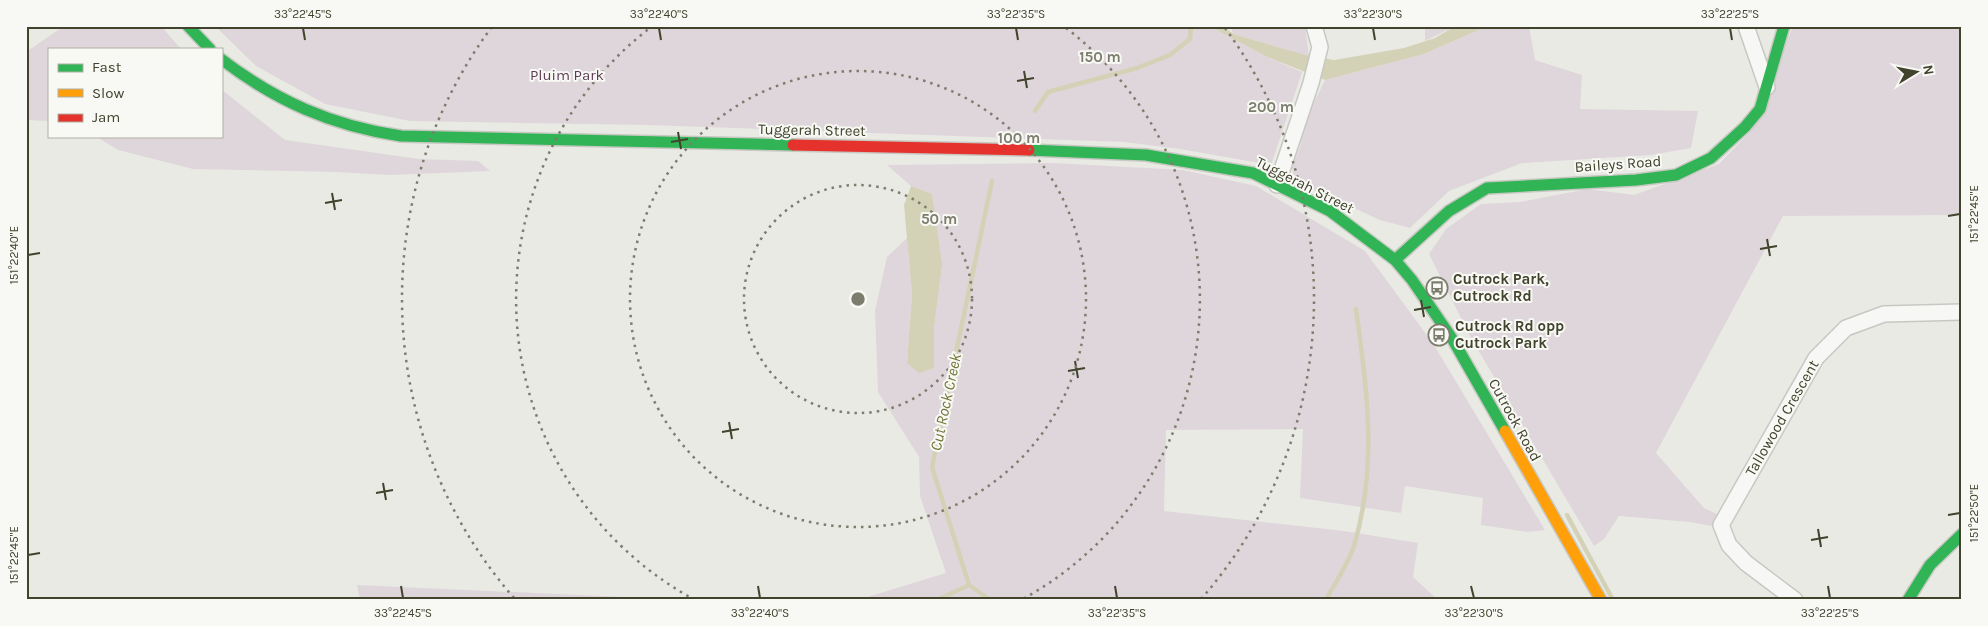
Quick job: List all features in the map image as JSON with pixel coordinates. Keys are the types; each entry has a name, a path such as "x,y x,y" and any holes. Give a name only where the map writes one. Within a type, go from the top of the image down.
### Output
{"street":[{"path":"188,26 209,48"},
{"path":"1277,184 1311,83 1320,47 1314,26"},
{"path":"1746,26 1767,87"},
{"name":"Baileys Road","path":"1395,260 1455,205 1470,195 1487,188 1636,180 1676,175 1711,158 1745,127 1760,109 1784,26"},
{"name":"Tuggerah Street","path":"222,60 246,79 306,114 372,133 401,136 1031,149 1146,154 1253,173 1351,224 1395,260"},
{"name":"Cutrock Road","path":"1395,260 1426,299 1453,340 1601,600"},
{"name":"Tallowood Crescent","path":"1795,600 1746,563 1729,544 1721,525 1811,366 1816,358 1846,328 1884,314 1962,312"},
{"path":"1908,600 1930,565 1962,534"}],"green space":[{"path":"64,26 161,26 180,48 48,48 48,121 26,120 26,52"},
{"name":"Pluim Park","path":"215,26 1205,26 1215,29 1265,56 1302,72 1271,165 1180,149 1124,142 649,125 410,121 325,104 256,66"},
{"path":"1232,26 1305,26 1309,56 1236,35 1232,32"},
{"path":"1425,26 1455,26 1425,41"},
{"path":"1488,26 1529,26 1535,60 1582,75 1580,109 1698,111 1691,148 1651,155 1522,163 1449,191 1410,228 1380,220 1295,181 1292,167 1300,147 1306,119 1325,80 1424,54"},
{"path":"1793,26 1962,26 1962,215 1783,216 1656,453 1704,508 1719,515 1717,527 1690,522 1619,516 1604,539 1594,546 1471,338 1429,254 1446,229 1481,204 1520,202 1588,189 1634,195 1719,164 1751,131"},
{"path":"222,90 285,140 419,159 478,161 490,171 390,175 193,169 118,150 98,138 222,138"},
{"path":"1053,163 1183,170 1256,186 1365,251 1434,345 1545,530 1527,532 1481,525 1483,498 1405,486 1401,513 1300,498 1303,429 1166,430 1164,511 1344,531 1418,543 1413,577 1438,600 360,600 357,585 623,597 861,599 946,573 920,496 919,457 878,392 875,311 887,257 907,238 912,294 907,363 934,368 932,194 911,186 887,165"}],"shaded area":[{"path":"1205,26 1221,26 1236,35 1306,55 1334,60 1404,48 1435,38 1455,26 1488,26 1424,54 1325,80 1265,56 1215,29"},
{"path":"911,186 932,194 942,264 934,327 934,368 919,373 907,363 912,294 904,205"}],"waterway":[{"name":"Cut Rock Creek","path":"1035,111 1048,92 1137,68 1170,55 1190,39 1191,26"},
{"name":"Cut Rock Creek","path":"937,600 969,585 932,467 992,181"},
{"path":"1326,600 1345,567 1354,546 1366,486 1368,457 1367,398 1356,309"},
{"path":"1567,515 1613,600"},
{"path":"969,585 990,600"}],"traffic: fast":[{"path":"188,26 209,48"},
{"path":"1395,260 1449,211 1487,188 1636,180 1676,175 1711,158 1745,127 1760,109 1784,26"},
{"path":"222,60 263,87 306,110 352,126 401,136 793,145"},
{"path":"1029,150 1146,155 1253,173 1330,211 1395,260 1412,280 1453,340 1505,431"},
{"path":"1908,600 1930,565 1962,534"}],"traffic: slow":[{"path":"1505,431 1601,600"}],"traffic: jam":[{"path":"793,145 1029,150"}],"place":[{"name":"Cutrock Park, Cutrock Rd","path":"1437,288"},
{"name":"Cutrock Rd opp Cutrock Park","path":"1439,335"}]}
